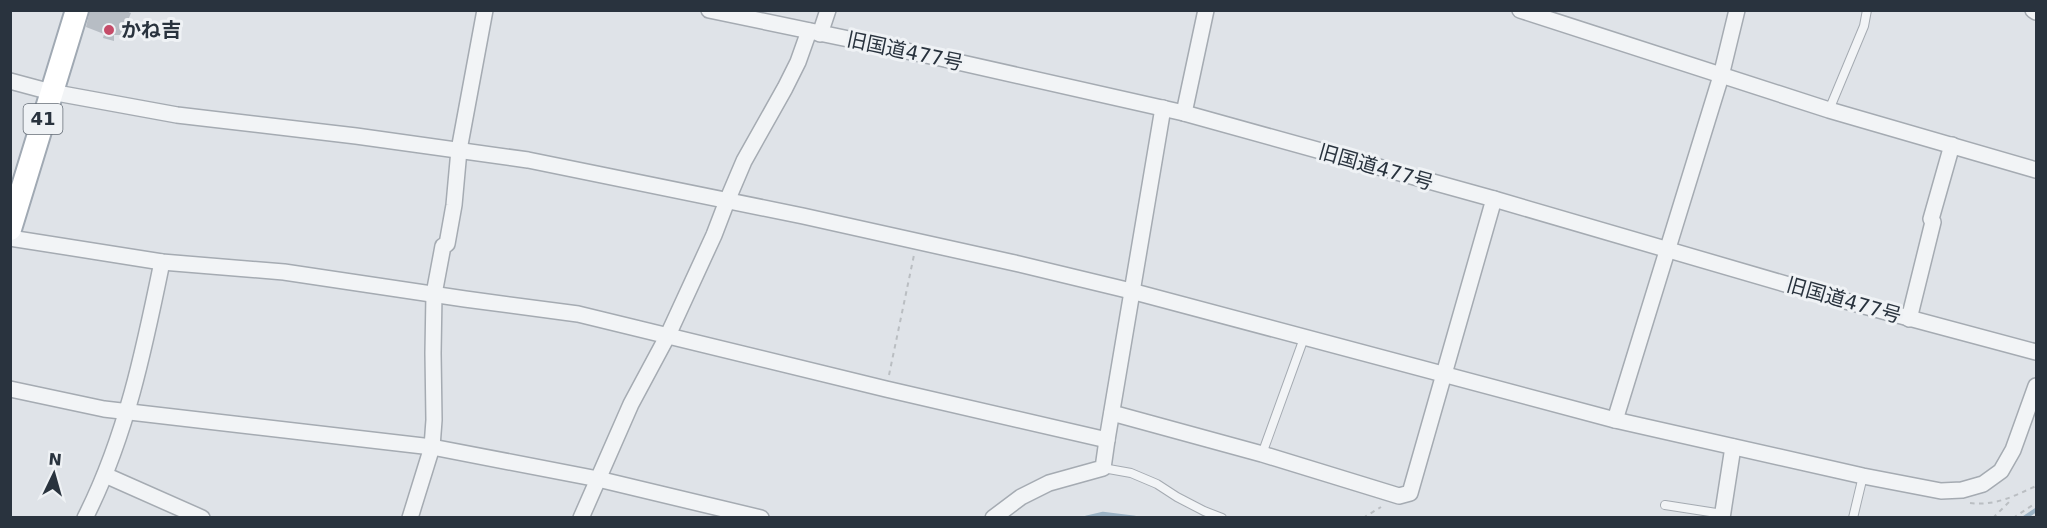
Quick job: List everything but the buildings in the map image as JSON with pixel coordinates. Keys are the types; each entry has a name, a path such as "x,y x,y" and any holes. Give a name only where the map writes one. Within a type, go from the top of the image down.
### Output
{"main road":[{"name":"41","path":"10,229 77,10"}],"street":[{"path":"410,518 432,447 434,294 443,246 447,244 459,150 485,10"},
{"name":"旧国道477号","path":"709,10 951,60 1184,112 1909,319 2037,352"},
{"path":"581,518 632,404 668,335 714,235 753,143 828,10"},
{"path":"1184,112 1206,10"},
{"path":"1520,10 1829,110 2037,170"},
{"path":"1615,420 1721,76 1737,10"},
{"path":"10,81 51,92 177,115 528,160 917,240 1131,291 1615,420 1863,476 1941,491 1983,484 2001,471 2009,460 2037,386"},
{"path":"993,518 1021,497 1049,483 1103,468 1163,108"},
{"path":"1909,319 1933,222 1931,219 1952,145"},
{"path":"1112,413 1262,454 1399,496 1410,493 1494,200"},
{"path":"10,238 162,262 284,272 578,314 1107,440"},
{"path":"86,518 105,475 128,412 162,262"},
{"path":"10,389 128,412 432,447 598,479 761,518"},
{"path":"1722,516 1733,447"},
{"path":"105,475 202,518"}],"lane":[{"path":"1829,110 1864,26 1867,10"},
{"path":"1262,454 1304,338"},
{"path":"1103,468 1131,473 1222,518"},
{"path":"1853,518 1863,476"},
{"path":"1665,505 1722,516"}],"path":[{"path":"886,389 917,240"},
{"path":"1993,518 2012,499"},
{"path":"2013,518 2037,503"}],"waterway":[{"path":"2024,518 2036,510"},
{"path":"1086,518 1103,514 1135,518"}],"place":[{"name":"かね吉","path":"109,30"}]}
